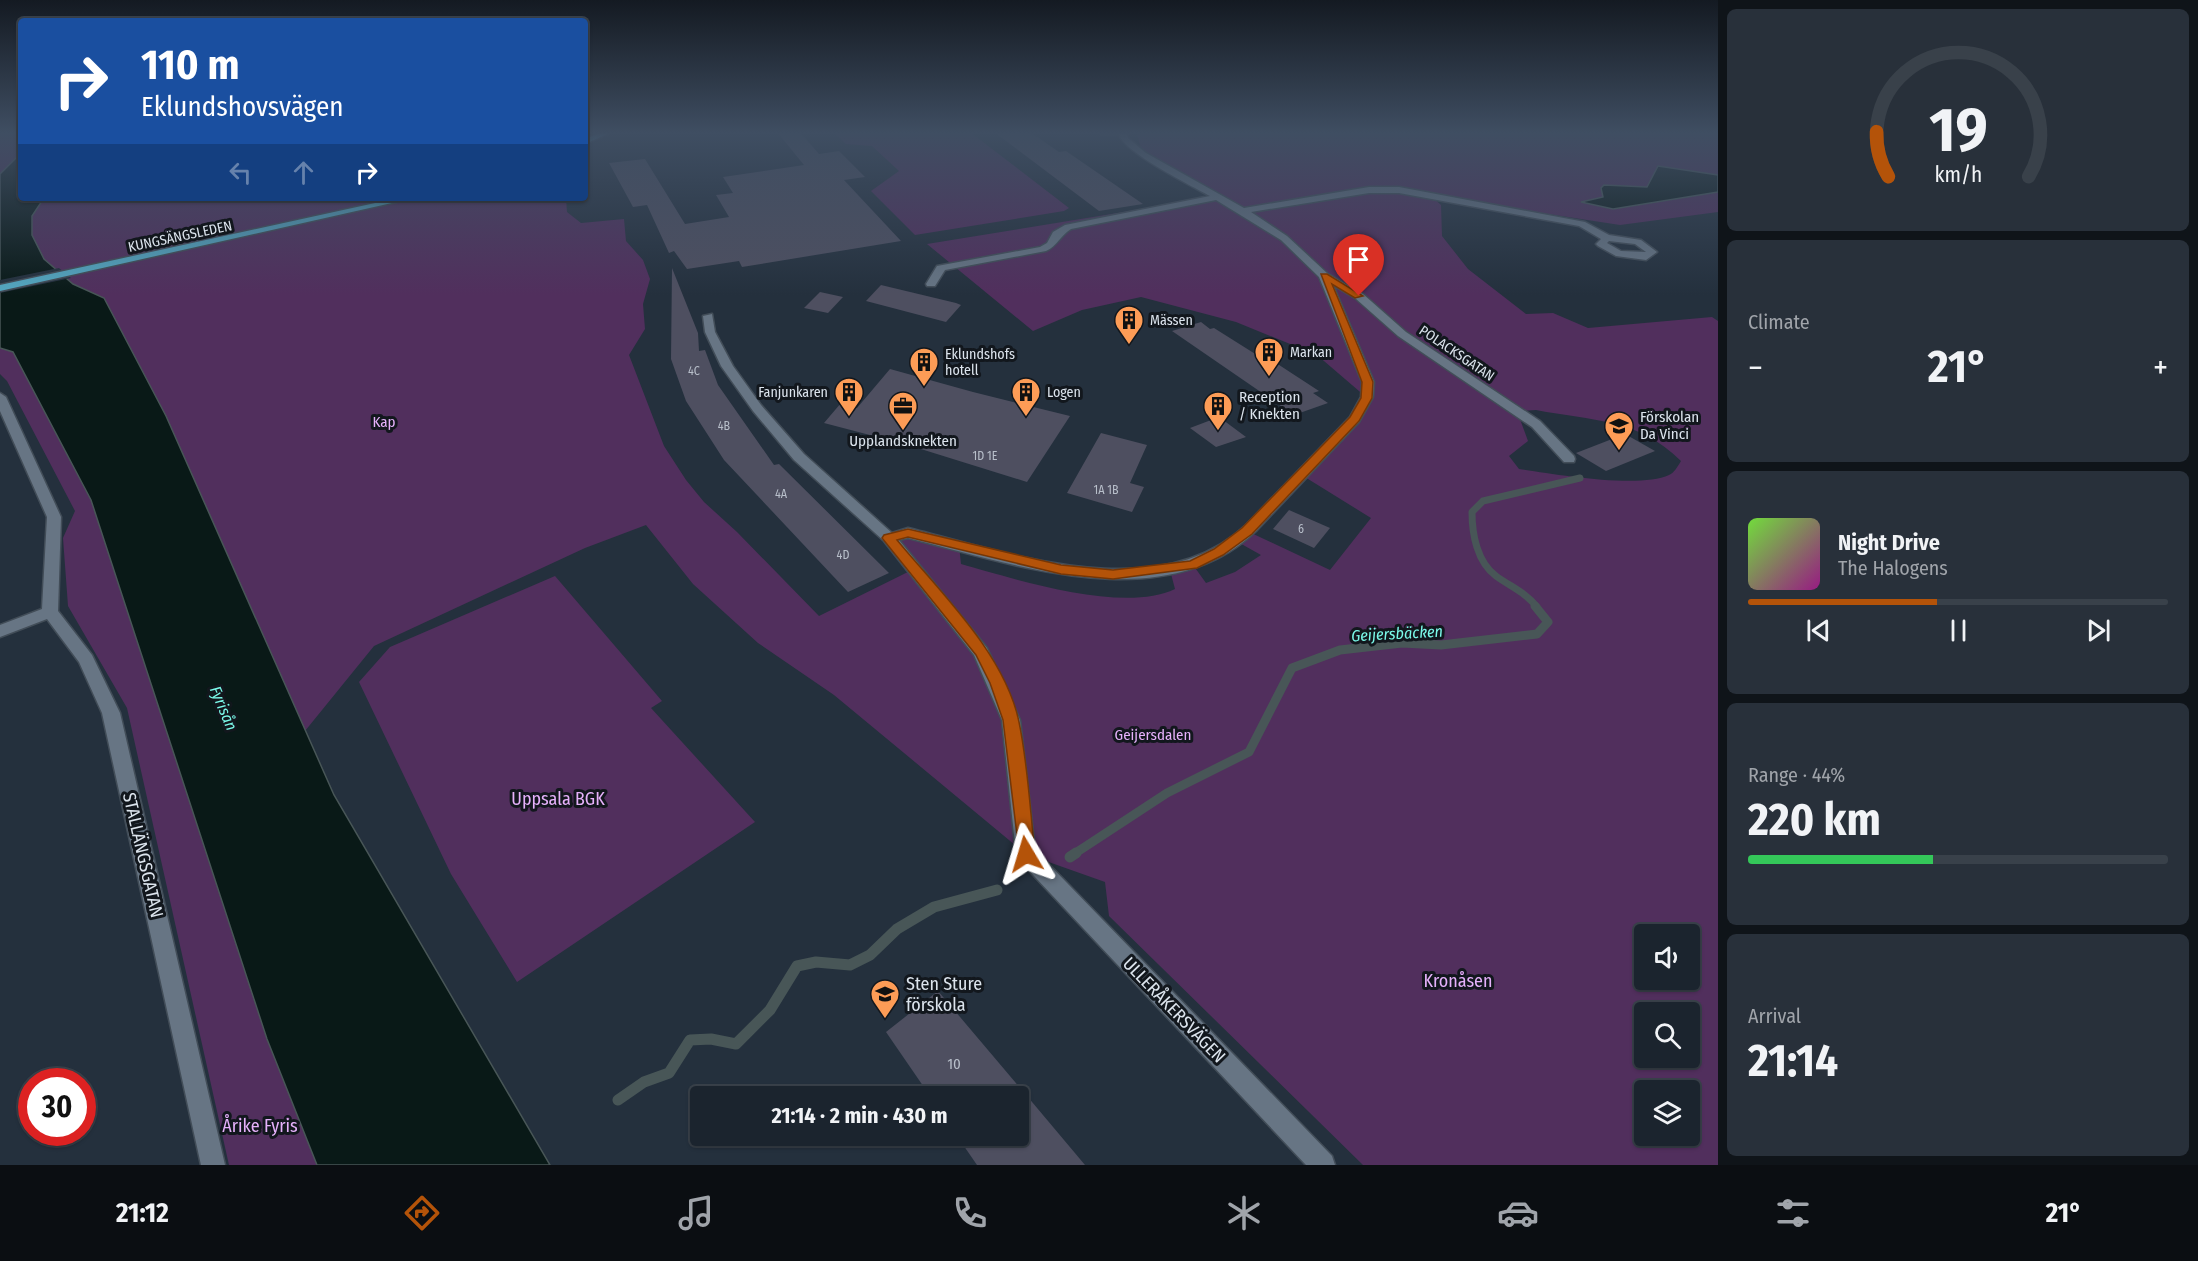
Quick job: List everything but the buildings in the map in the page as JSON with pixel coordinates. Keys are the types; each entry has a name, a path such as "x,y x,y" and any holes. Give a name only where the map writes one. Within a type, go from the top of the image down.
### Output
{"main road":[{"name":"KUNGSÄNGSLEDEN","path":"0,288 396,201"}],"street":[{"path":"708,316 710,332 727,366 757,408 799,458 889,538 908,533 1061,569 1113,574 1192,565 1236,541 1355,419 1366,398 1368,382 1324,276 1284,238 1243,211 1198,186"},
{"path":"1243,211 1369,190 1399,190 1582,224 1607,238"},
{"path":"931,284 941,268 1043,249 1051,245 1056,234 1068,227 1217,197"},
{"name":"POLACKSGATAN","path":"1324,276 1359,296 1402,334 1536,424 1569,459"},
{"path":"0,397 54,517 50,612 0,631"},
{"name":"ULLERÅKERSVÄGEN","path":"889,538 981,652 997,683 1011,720 1026,854 1323,1165"},
{"name":"STALLÄNGSGATAN","path":"50,612 86,659 111,713 213,1165"}],"green space":[{"path":"877,186 1041,186 1069,208 1064,211 915,235 871,191"},
{"path":"1198,186 1718,186 1718,212 1620,225 1431,196 1441,205 1442,236 1468,269 1526,314 1553,313 1588,328 1712,317 1718,321 1718,1165 1363,1165 1109,916 1105,882 1026,854 834,695 758,643 693,584 646,525 585,548 374,646 305,731 166,416 104,298 73,284 44,259 32,235 32,216 42,201 566,201 567,212 581,223 624,219 626,241 643,260 650,279 643,304 645,329 629,355 664,446 686,480 704,502 737,532 819,616 914,569 889,538 908,533 959,545 961,564 1069,592 1127,598 1153,596 1175,589 1170,570 1193,565 1206,583 1235,572 1261,555 1236,541 1247,531 1330,570 1371,518 1300,474 1355,419 1366,397 1317,355 1236,322 1141,297 1082,310 1033,331 927,244 1216,197","holes":["1536,410 1595,420 1648,436 1681,461 1669,475 1638,481 1617,481 1519,469 1509,456 1528,441 1517,411"]},
{"name":"Årike Fyris","path":"0,348 13,351 91,500 267,1039 317,1165 229,1165 127,708 68,606 63,538 75,511 7,381 0,374"},
{"name":"Uppsala BGK","path":"555,576 662,701 651,708 755,822 517,982 451,874 359,682 390,647"}],"water":[{"name":"Fyrisån","path":"0,186 18,186 18,201 42,201 32,216 32,235 44,259 73,284 104,298 166,416 334,795 550,1165 317,1165 267,1039 91,500 13,352 0,348"},
{"path":"1603,186 1718,186 1718,192 1613,209 1581,202 1603,197"}],"pier":[{"path":"59,268 71,278 0,293 0,280"}],"waterway":[{"name":"Geijersbäcken","path":"1537,607 1523,594 1496,576 1484,563 1477,547 1472,512 1483,501 1580,478"},
{"name":"Geijersbäcken","path":"1074,854 1167,793 1249,752 1292,668 1340,650 1402,643 1441,645 1537,634 1548,622 1535,606"},
{"name":"Geijersbäcken","path":"1070,857 1076,853"},
{"name":"Geijersbäcken","path":"618,1100 644,1082 669,1073 690,1040 711,1039 736,1044 770,1010 797,966 816,962 850,965 870,955 897,929 934,907 997,890"}],"place":[{"name":"Mässen","path":"1129,346"},
{"name":"Markan","path":"1269,378"},
{"name":"Eklundshofs hotell","path":"924,388"},
{"name":"Fanjunkaren","path":"849,418"},
{"name":"Logen","path":"1026,418"},
{"name":"Upplandsknekten","path":"903,432"},
{"name":"Reception / Knekten","path":"1218,432"},
{"name":"Förskolan Da Vinci","path":"1619,452"},
{"name":"Sten Sture förskola","path":"885,1020"}],"route":[{"path":"1026,854 1011,720 997,683 981,652 955,617 889,538 908,533 1061,569 1113,574 1170,570 1192,565 1219,552 1247,531 1355,419 1366,398 1368,382 1330,296 1324,276 1359,296"}],"park label":[{"name":"Kap","path":"384,422"},
{"name":"Geijersdalen","path":"1153,735"},
{"name":"Kronåsen","path":"1458,981"}]}
